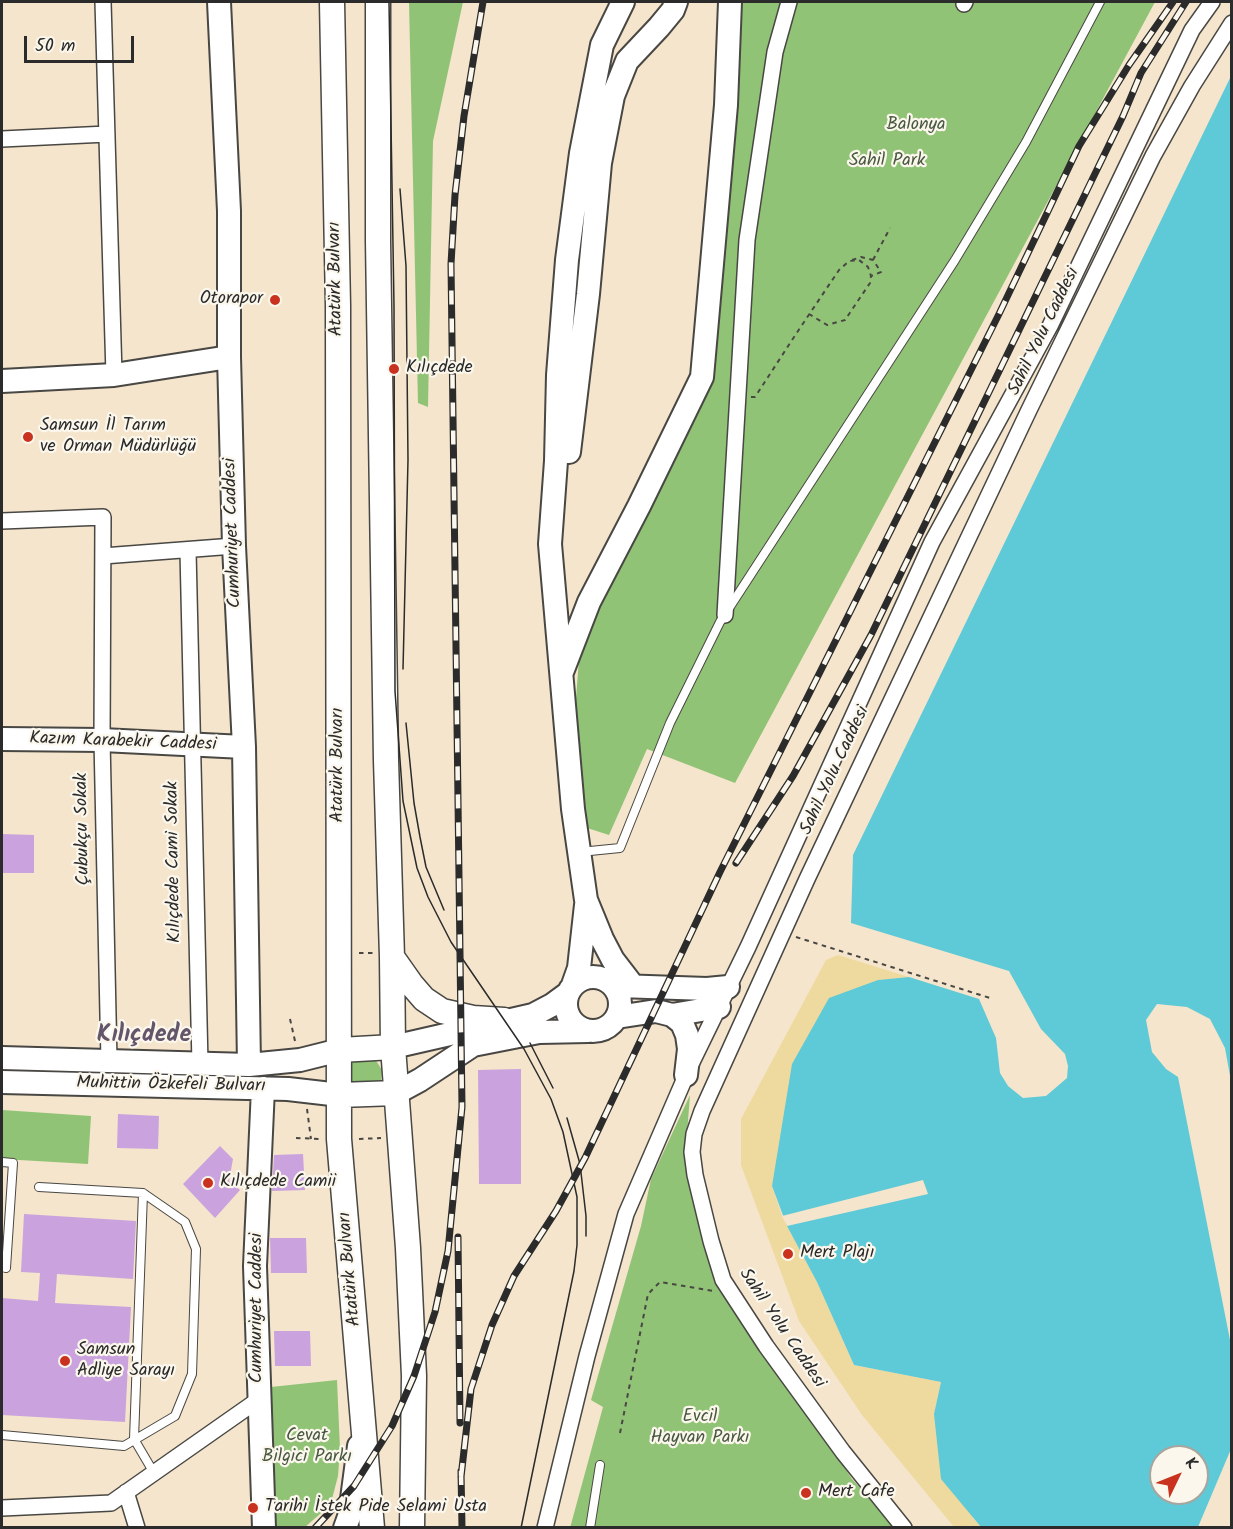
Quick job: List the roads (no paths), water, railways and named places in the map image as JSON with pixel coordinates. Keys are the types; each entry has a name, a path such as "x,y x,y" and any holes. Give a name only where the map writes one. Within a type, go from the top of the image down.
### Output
{"main road":[{"name":"Cumhuriyet Caddesi","path":"219,2 229,211 229,357 234,546 244,747 249,1065"},
{"name":"Atatürk Bulvarı","path":"332,2 338,306 339,1139 372,1527"},
{"path":"378,2 386,760 393,1047 408,1248 414,1376 412,1527"},
{"path":"556,605 562,581 564,503 588,294 600,163 612,96 627,61 673,10 676,2"},
{"path":"560,677 589,602 702,377 726,105 730,2"},
{"path":"618,10 630,34 648,37"},
{"path":"340,1095 396,1093 473,1045 539,1032 604,1029 617,1017 620,1008 623,986 586,900 560,677 556,605 549,544 567,260 581,153 602,45 618,10"},
{"path":"2,381 114,375 229,357"},
{"name":"Kazım Karabekir Caddesi","path":"2,739 102,740 244,747"},
{"path":"586,900 579,968 570,989 566,1010 569,1017 588,1031"},
{"path":"392,955 424,999 442,1011 473,1018 504,1020"},
{"path":"340,1050 393,1047 533,1015 552,1005 586,976 596,976 623,986 706,989 724,997"},
{"path":"672,1015 724,997"},
{"path":"617,1017 656,1011 672,1015 682,1023 689,1048 686,1075"},
{"name":"Muhittin Özkefeli Bulvarı","path":"2,1058 249,1065 300,1060 340,1050"},
{"name":"Muhittin Özkefeli Bulvarı","path":"2,1082 263,1088 340,1095"},
{"name":"Cumhuriyet Caddesi","path":"263,1088 255,1266 264,1527"},
{"path":"345,1527 350,1514 363,1419"}],"street":[{"path":"104,2 114,375"},
{"path":"725,615 747,240 775,52 789,2"},
{"path":"545,1527 587,1356 626,1214 686,1075 724,997 932,542 1050,326 1192,30 1212,2"},
{"name":"Sahil Yolu Caddesi","path":"904,1527 843,1452 766,1346 723,1280 695,1174 692,1152 694,1134 702,1111 807,879 1029,410 1153,156 1192,86 1232,23"},
{"path":"2,139 107,134"},
{"name":"Çubukçu Sokak","path":"2,521 103,516 102,740 109,1061"},
{"path":"103,556 234,546"},
{"name":"Kılıçdede Cami Sokak","path":"188,551 200,1064"},
{"path":"2,1508 111,1503 258,1400"},
{"path":"126,1492 137,1527"}],"lane":[{"path":"579,852 620,848 670,723 725,615 956,260 1026,142 1100,2"},
{"path":"2,1162 13,1163 6,1268 2,1268"},
{"path":"2,1435 124,1446 175,1416 192,1374 196,1249 185,1222 143,1193 39,1187"},
{"path":"143,1193 134,1439 154,1473"},
{"path":"590,1527 600,1465"}],"water":[{"path":"1231,76 1231,1081 1225,1048 1210,1019 1187,1007 1157,1004 1146,1020 1152,1052 1166,1069 1178,1077 1231,1345 1231,1449 1209,1501 1209,1445 1149,1445 1149,1505 1207,1505 1198,1527 981,1527 941,1479 934,1414 941,1382 854,1365 817,1282 787,1226 772,1186 792,1064 829,998 878,980 909,977 979,999 996,1038 1000,1073 1008,1086 1023,1098 1046,1096 1067,1078 1068,1066 1065,1054 1041,1029 1009,971 851,923 853,855"}],"tram line":[{"path":"389,2 394,306 395,691 403,801 417,868 428,897 451,942 524,1049 551,1099 563,1132 577,1197 577,1245 574,1271 521,1528"},
{"path":"400,189 406,266 408,460 403,669"},
{"path":"406,723 414,803 426,867 444,910"},
{"path":"530,1043 553,1088"},
{"path":"567,1118 580,1164 586,1236"}],"railway":[{"path":"315,1528 354,1486 392,1426 414,1376 435,1312 448,1251 462,1107 451,264 455,195 464,116 483,2"},
{"path":"461,1477 471,1389 492,1325 514,1276 556,1211 585,1158 720,872 999,314 1079,146 1129,65 1173,2"},
{"path":"736,863 793,776 871,635 1123,116 1141,73 1186,2"},
{"path":"458,1237 460,1423"},
{"path":"461,1471 462,1528"}],"place":[{"name":"Otorapor","path":"275,300"},
{"name":"Kılıçdede","path":"394,369"},
{"name":"Samsun İl Tarım ve Orman Müdürlüğü","path":"28,437"},
{"name":"Kılıçdede Camii","path":"208,1183"},
{"name":"Mert Plajı","path":"788,1254"},
{"name":"Samsun Adliye Sarayı","path":"65,1361"},
{"name":"Mert Cafe","path":"806,1493"},
{"name":"Tarihi İstek Pide Selami Usta","path":"253,1508"}],"district":[{"name":"Kılıçdede","path":"144,1037"}],"park label":[{"name":"Balonya","path":"916,126"},
{"name":"Sahil Park","path":"887,162"},
{"name":"Evcil Hayvan Parkı","path":"700,1428"},
{"name":"Cevat Bilgici Parkı","path":"307,1447"}]}
